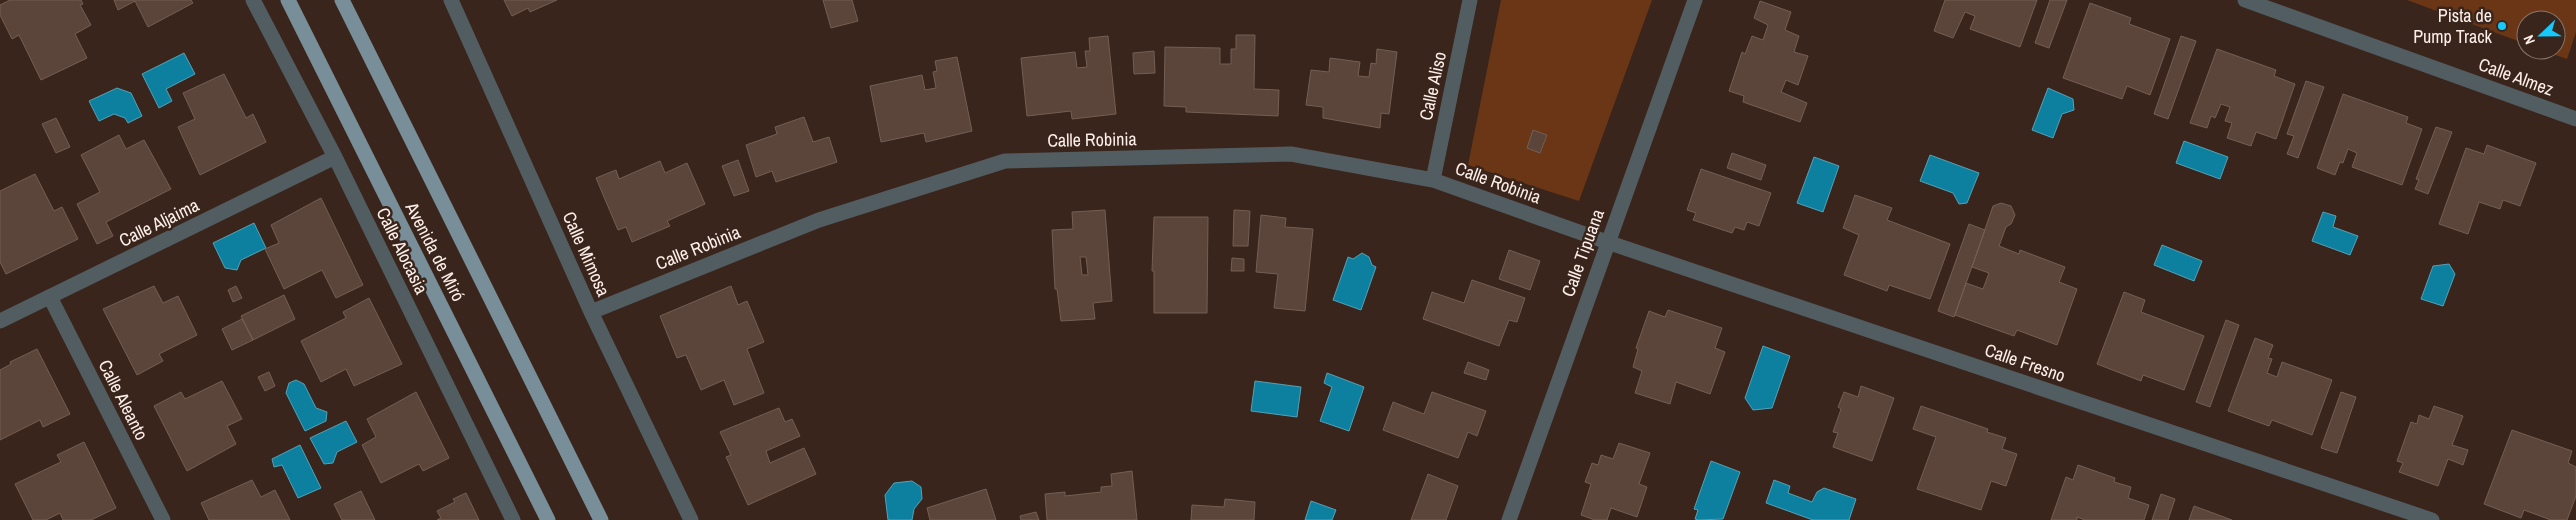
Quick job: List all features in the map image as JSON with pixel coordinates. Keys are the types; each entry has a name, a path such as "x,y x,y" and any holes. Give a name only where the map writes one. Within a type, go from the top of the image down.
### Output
{"main road":[{"name":"Avenida de Miró","path":"288,0 548,520"},
{"name":"Avenida de Miró","path":"342,0 601,520"}],"street":[{"name":"Calle Alocasia","path":"253,0 335,157 513,520"},
{"name":"Calle Mimosa","path":"451,0 592,312 692,520"},
{"name":"Calle Aliso","path":"1433,180 1470,0"},
{"name":"Calle Tipuana","path":"1509,520 1695,0"},
{"name":"Calle Almez","path":"2245,0 2576,119"},
{"name":"Calle Robinia","path":"592,312 819,220 1005,161 1291,154 1433,180 1607,242"},
{"name":"Calle Aljaima","path":"0,321 335,157"},
{"name":"Calle Fresno","path":"1607,242 2432,520"},
{"name":"Calle Aleanto","path":"50,297 163,520"}],"shaded area":[{"path":"1501,0 1652,0 1579,201 1468,165"},
{"name":"Pista de Pump Track","path":"2407,0 2576,0 2576,32 2567,59 2566,10 2516,10 2516,40"}],"water":[{"path":"184,53 195,74 166,89 172,101 159,108 142,74"},
{"path":"117,88 131,93 142,116 128,123 125,118 114,114 99,121 89,101"},
{"path":"2048,88 2073,99 2074,110 2062,114 2053,138 2032,130"},
{"path":"2184,141 2228,157 2220,179 2176,163"},
{"path":"1930,155 1979,173 1967,203 1959,204 1953,193 1920,181"},
{"path":"1814,157 1839,166 1823,212 1797,203"},
{"path":"2323,212 2336,216 2333,227 2358,236 2350,255 2312,241"},
{"path":"254,223 266,248 241,260 237,270 225,268 213,243"},
{"path":"2162,245 2202,261 2194,281 2154,265"},
{"path":"1362,253 1369,257 1372,265 1376,267 1361,310 1333,300 1348,257 1353,259"},
{"path":"2449,264 2455,274 2443,306 2421,299 2433,266"},
{"path":"1763,346 1790,356 1772,408 1753,410 1745,398"},
{"path":"1327,373 1364,387 1349,431 1320,421 1332,387 1324,383"},
{"path":"296,380 304,384 316,408 327,412 326,421 305,431 286,393 289,383"},
{"path":"1255,381 1301,387 1297,417 1251,411"},
{"path":"346,421 357,442 337,452 333,463 324,464 310,438"},
{"path":"300,445 321,488 298,498 282,465 274,467 272,459"},
{"path":"1711,461 1740,472 1723,519 1698,520 1695,519 1698,510 1694,509"},
{"path":"1774,480 1790,486 1788,493 1812,502 1817,492 1824,488 1856,499 1849,520 1813,520 1766,503"},
{"path":"912,481 921,487 922,499 914,509 912,520 888,520 885,495 894,483"},
{"path":"1311,501 1336,510 1332,520 1305,520"}],"building":[{"path":"10,0 81,0 83,4 80,5 91,25 75,34 87,58 41,80 19,35 12,39 0,15 0,5"},
{"path":"114,0 191,0 193,3 148,27 135,1 118,10"},
{"path":"504,0 557,0 530,12 528,8 512,16"},
{"path":"823,0 852,0 858,21 831,28"},
{"path":"1945,0 2037,0 2020,47 1970,29 1975,16 1965,12 1953,38 1934,31"},
{"path":"2050,0 2067,0 2049,48 2035,43"},
{"path":"1760,1 1791,12 1785,30 1799,36 1794,52 1808,56 1798,85 1786,80 1781,92 1807,103 1800,122 1743,102 1744,96 1729,91 1742,52 1745,54 1752,36 1763,40 1768,25 1754,18"},
{"path":"2090,3 2131,18 2129,24 2170,39 2150,95 2127,86 2122,99 2063,78"},
{"path":"1236,35 1255,35 1254,89 1279,90 1278,116 1186,112 1186,107 1164,106 1165,47 1220,48 1220,64 1231,64 1231,49 1236,49"},
{"path":"1108,36 1116,114 1072,119 1071,111 1027,116 1021,58 1075,52 1077,68 1087,67 1085,51 1090,51 1089,38"},
{"path":"2181,36 2196,41 2168,119 2154,114"},
{"path":"1377,49 1397,52 1389,114 1381,113 1380,128 1323,118 1323,107 1306,105 1311,70 1329,72 1330,58 1360,62 1358,76 1369,77 1371,63 1376,64"},
{"path":"2217,49 2276,70 2274,76 2295,84 2276,139 2256,132 2251,146 2227,138 2232,123 2225,121 2230,107 2221,104 2215,118 2211,116 2207,128 2190,123"},
{"path":"1154,51 1155,73 1134,74 1133,53"},
{"path":"957,57 972,131 926,142 924,133 881,142 870,86 922,75 925,90 936,88 933,72 937,71 935,61"},
{"path":"224,74 246,118 253,114 266,142 200,175 178,127 195,119 183,93"},
{"path":"2306,81 2324,87 2298,158 2287,154 2294,136 2287,134"},
{"path":"2343,94 2408,117 2406,123 2422,129 2402,185 2352,167 2357,153 2348,149 2343,163 2340,162 2335,175 2317,168"},
{"path":"804,117 813,142 829,137 837,162 776,182 772,171 756,177 746,145 777,134 775,127"},
{"path":"56,118 70,147 56,153 42,124"},
{"path":"2436,127 2452,132 2428,194 2415,189 2419,180 2416,179"},
{"path":"1533,130 1547,135 1540,153 1527,148"},
{"path":"119,135 126,149 144,140 171,189 106,222 113,236 97,244 77,204 100,192 81,155"},
{"path":"2487,145 2536,163 2520,206 2503,200 2500,209 2479,202 2468,234 2439,224 2466,148 2484,154"},
{"path":"1732,153 1766,165 1761,180 1727,168"},
{"path":"738,160 749,191 734,196 722,166"},
{"path":"660,161 665,173 687,163 705,204 667,221 670,226 632,242 626,227 618,230 596,178 616,170 619,179"},
{"path":"1701,169 1771,193 1759,226 1747,222 1744,230 1735,227 1732,233 1693,220 1696,213 1687,210"},
{"path":"35,174 54,211 62,207 78,239 6,274 0,262 0,191"},
{"path":"1855,195 1892,208 1887,220 1950,244 1930,299 1889,285 1887,291 1844,275 1859,235 1843,228"},
{"path":"321,198 363,285 336,298 322,270 284,289 265,249 279,243 271,225"},
{"path":"2001,203 2011,206 2015,215 2011,224 2006,227 1999,246 2019,254 2020,250 2065,267 2059,282 2077,289 2057,345 2017,330 2014,336 1955,315 1966,283 1983,289 1989,273 1972,267 1993,206"},
{"path":"1105,210 1112,301 1093,303 1095,319 1061,321 1057,289 1055,289 1052,230 1073,229 1072,212","holes":["1080,257 1086,257 1088,275 1082,275"]},
{"path":"1234,210 1250,211 1248,246 1233,246"},
{"path":"1261,215 1286,218 1285,227 1313,229 1305,311 1274,308 1278,274 1256,272"},
{"path":"1154,217 1208,217 1207,313 1154,313 1154,271 1152,271"},
{"path":"1969,224 1985,230 1954,317 1938,311"},
{"path":"1509,250 1540,261 1530,290 1499,279"},
{"path":"1232,258 1244,259 1244,271 1231,271"},
{"path":"1472,280 1525,298 1517,322 1509,320 1499,346 1423,319 1432,292 1464,303"},
{"path":"154,286 163,303 178,296 197,335 159,354 163,361 137,375 103,309"},
{"path":"236,286 242,298 233,302 228,290"},
{"path":"731,286 738,305 747,301 764,342 747,349 764,393 734,405 724,380 701,390 686,355 677,358 660,316"},
{"path":"2124,292 2145,300 2141,312 2204,336 2184,390 2143,375 2141,381 2097,364"},
{"path":"284,295 295,319 253,340 241,316"},
{"path":"369,298 402,364 354,386 346,369 321,382 301,341 346,318 343,312"},
{"path":"1668,310 1722,328 1715,348 1725,352 1710,394 1676,382 1670,404 1635,393 1642,371 1633,367 1638,349 1636,348 1649,311 1665,317"},
{"path":"242,319 253,340 232,350 222,329"},
{"path":"2226,320 2239,325 2210,407 2196,402"},
{"path":"2255,338 2273,345 2268,358 2272,359 2267,373 2277,377 2282,362 2332,380 2312,435 2272,420 2269,426 2228,411"},
{"path":"37,349 70,414 43,427 40,420 0,440 0,370 11,364 10,362"},
{"path":"1468,362 1489,370 1486,380 1464,373"},
{"path":"269,372 275,386 265,391 258,377"},
{"path":"222,381 242,419 227,426 236,444 187,471 154,406 181,392 185,399"},
{"path":"1861,386 1894,398 1872,461 1833,447 1838,433 1833,432 1841,409 1838,407 1844,392 1858,397"},
{"path":"416,392 449,458 423,471 419,464 381,483 362,445 376,437 367,419"},
{"path":"1432,392 1486,411 1477,436 1468,432 1458,458 1383,430 1393,402 1424,414"},
{"path":"2341,392 2356,397 2337,453 2321,448"},
{"path":"1921,406 1988,429 1987,432 2006,438 2002,449 2017,454 2006,486 1991,481 1981,510 1917,489 1936,437 1913,429"},
{"path":"2434,406 2463,416 2452,445 2468,450 2463,465 2448,459 2438,486 2399,472 2403,463 2397,461 2411,422 2417,424 2419,415 2429,419"},
{"path":"779,408 785,422 792,419 800,436 766,451 770,463 804,448 816,474 748,505 726,457 731,455 720,432"},
{"path":"2512,430 2572,451 2568,463 2576,467 2576,496 2567,520 2551,520 2524,510 2521,518 2484,504"},
{"path":"84,442 116,508 91,520 63,520 60,513 46,520 33,520 15,484 61,462 57,455"},
{"path":"1619,443 1650,453 1639,484 1647,487 1637,517 1611,508 1607,520 1595,520 1581,515 1591,484 1585,482 1592,463 1598,465 1601,455 1613,459"},
{"path":"2078,465 2115,478 2114,482 2131,487 2128,498 2149,505 2144,520 2085,520 2077,517 2077,520 2051,520 2066,477 2073,480"},
{"path":"1132,471 1137,520 1047,520 1045,494 1065,492 1065,496 1101,492 1101,487 1112,486 1111,474"},
{"path":"1428,474 1458,486 1446,520 1411,520"},
{"path":"252,480 261,497 275,490 290,520 209,520 201,503"},
{"path":"986,489 996,520 930,520 927,508"},
{"path":"361,491 375,520 342,520 334,504"},
{"path":"466,493 479,520 437,520 441,518 437,511 455,502 453,499"},
{"path":"2161,494 2175,499 2168,520 2152,520"},
{"path":"1225,499 1255,502 1254,520 1191,520 1192,505 1224,507"},
{"path":"2194,506 2232,520 2189,520"},
{"path":"1036,512 1039,520 1021,520 1020,516"}],"place":[{"name":"Pista de Pump Track","path":"2502,26"}]}
